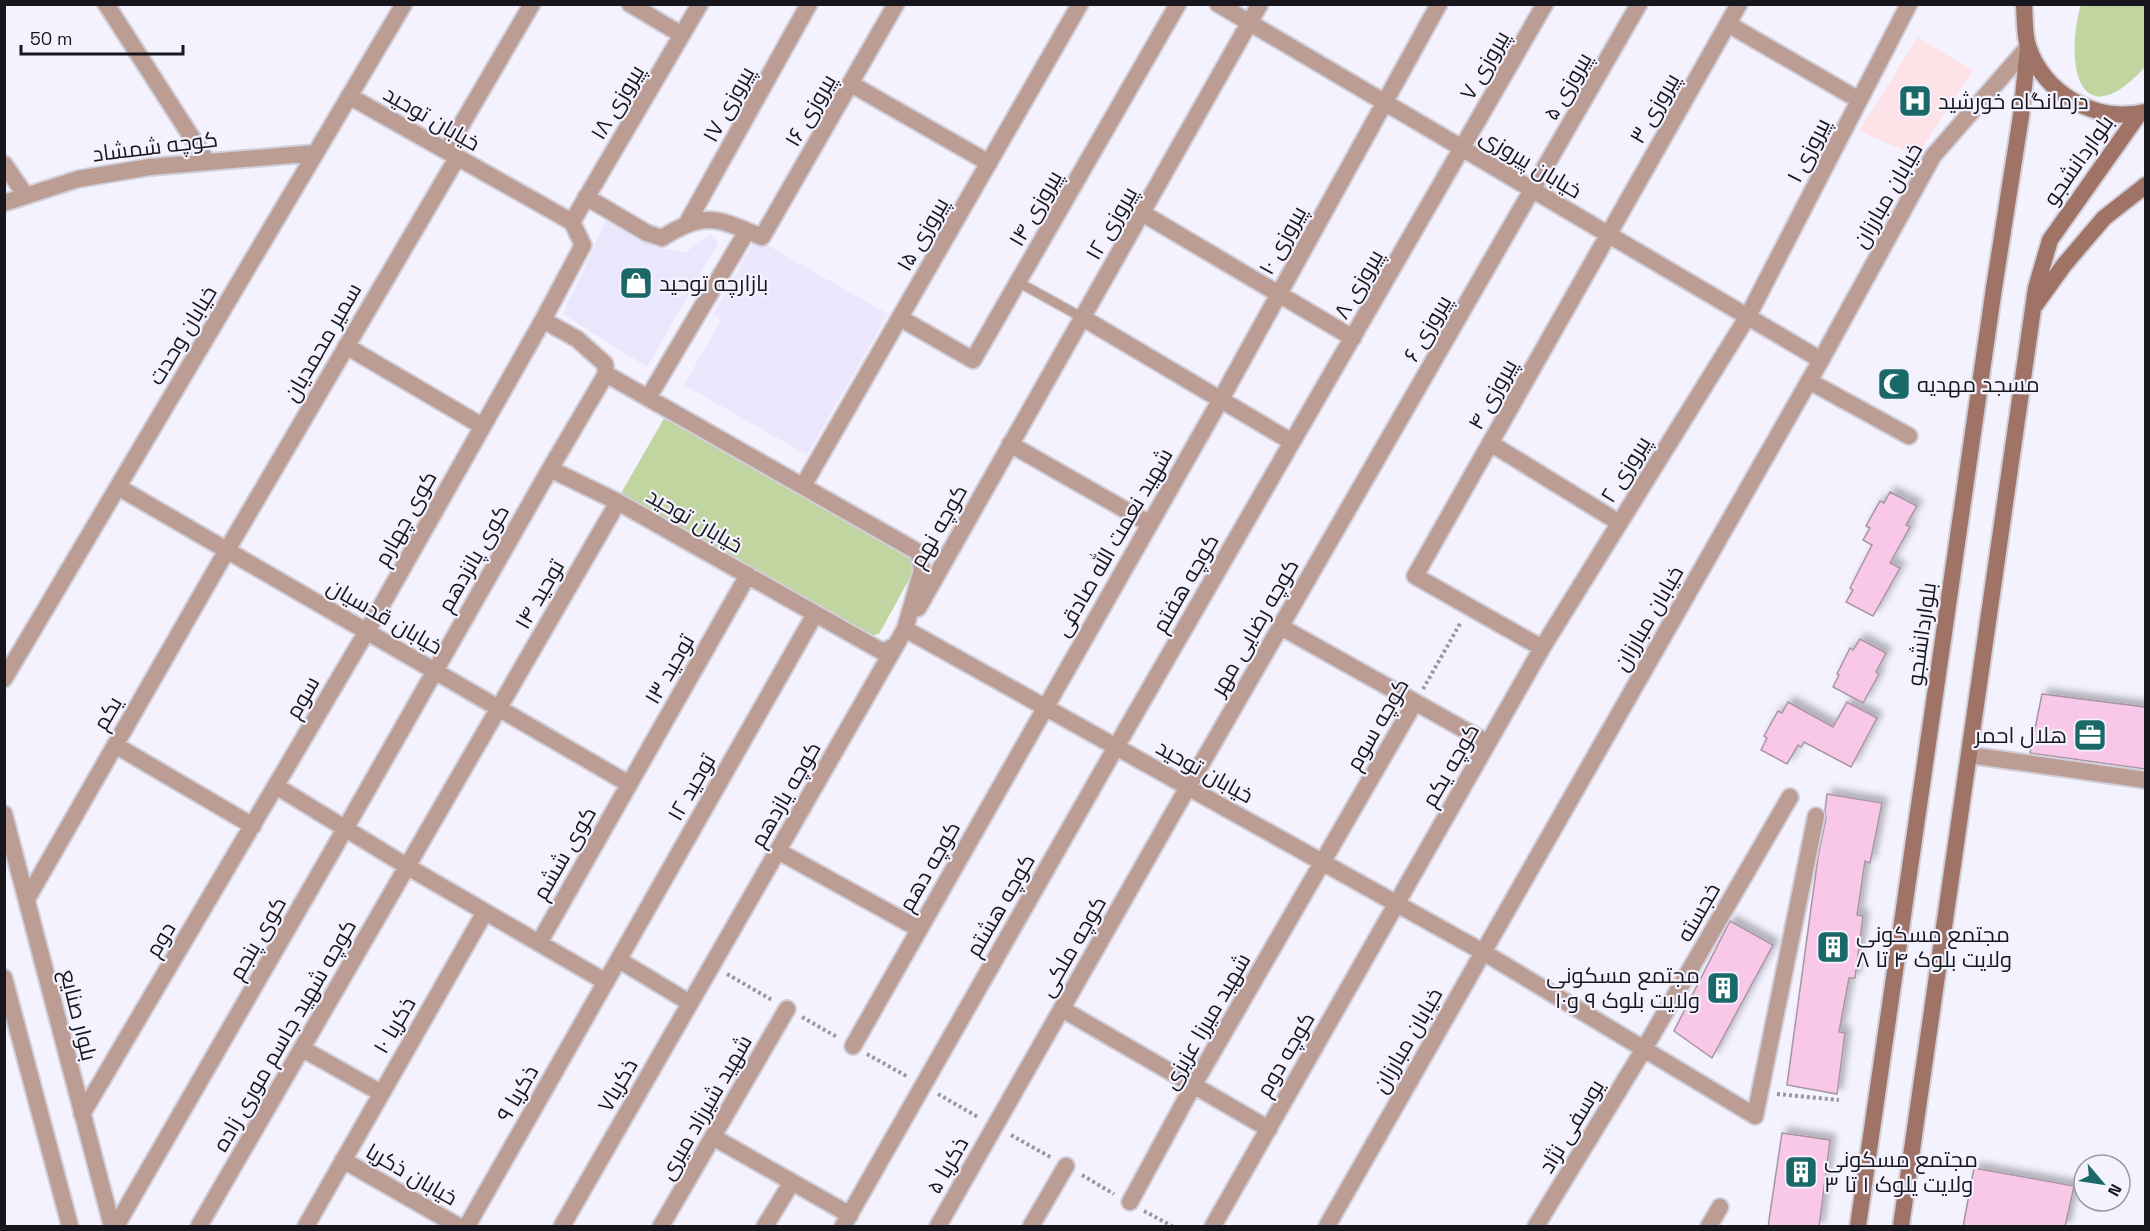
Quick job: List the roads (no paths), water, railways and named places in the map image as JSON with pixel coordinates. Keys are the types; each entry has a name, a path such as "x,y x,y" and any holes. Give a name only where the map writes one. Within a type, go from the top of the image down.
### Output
{"main road":[{"name":"بلواردانشجو","path":"1858,1227 2021,116 2027,40 2022,4"},
{"path":"2027,40 2041,72 2060,93 2084,107 2111,115 2142,113"},
{"name":"بلواردانشجو","path":"1901,1227 2036,288 2050,240 2142,113"},
{"path":"2034,307 2064,265 2104,218 2145,185"}],"street":[{"path":"106,4 207,161"},
{"name":"سمیر محمدیان","path":"226,550 346,346 532,4"},
{"path":"630,4 682,35"},
{"name":"پیروزی ۱۸","path":"572,222 700,4"},
{"name":"پیروزی ۱۷","path":"686,225 809,4"},
{"name":"پیروزی ۱۶","path":"648,398 850,84 896,4"},
{"name":"پیروزی ۱۵","path":"803,486 1080,4"},
{"name":"پیروزی ۱۴","path":"900,318 973,360 1178,4"},
{"name":"خیابان پیروزی","path":"1218,4 1821,360"},
{"name":"پیروزی ۱۲","path":"1010,444 1260,4"},
{"name":"پیروزی ۱۰","path":"1221,399 1439,4"},
{"name":"پیروزی ۵","path":"1533,190 1640,4"},
{"name":"پیروزی ۳","path":"1608,234 1739,4"},
{"name":"پیروزی ۱","path":"1748,316 1909,4"},
{"name":"پیروزی ۷","path":"1462,148 1544,5"},
{"name":"خیابان وحدت","path":"4,679 400,8"},
{"path":"1728,24 1859,100"},
{"name":"خیابان مبارزان","path":"1327,1227 1821,360 1933,156 2027,40"},
{"path":"850,84 989,162"},
{"name":"خیابان توحید","path":"349,96 572,222"},
{"name":"پیروزی ۸","path":"1292,442 1462,148"},
{"name":"کوچه شمشاد","path":"4,203 78,179 150,167 316,153"},
{"path":"4,164 26,196"},
{"name":"پیروزی ۶","path":"1360,489 1533,190"},
{"path":"586,197 647,233 662,238 686,225 710,219 726,222 755,234"},
{"path":"1142,213 1353,338"},
{"path":"550,469 606,374 604,364 577,339 543,320 583,245 572,222"},
{"name":"پیروزی ۴","path":"1542,648 1415,576 1608,234"},
{"name":"پیروزی ۲","path":"1542,648 1618,522 1748,316"},
{"path":"1083,318 1292,442"},
{"name":"کوی چهارم","path":"367,632 543,320"},
{"path":"346,346 482,426"},
{"path":"606,374 918,552 922,570 905,629 896,645"},
{"path":"1809,381 1909,436"},
{"name":"شهید نعمت الله صادقی","path":"1045,708 1221,399"},
{"name":"کوچه هفتم","path":"1116,747 1292,442"},
{"path":"1490,443 1618,522"},
{"path":"1010,444 1150,524"},
{"name":"کوچه نهم","path":"905,629 1010,444"},
{"name":"خیابان توحید","path":"550,469 618,502 883,652 896,645"},
{"name":"کوی پانزدهم","path":"434,671 550,469"},
{"name":"خیابان قدسیان","path":"118,487 629,784"},
{"name":"کوچه رضایی مهر","path":"1188,787 1360,489"},
{"name":"توحید ۱۴","path":"408,867 618,502"},
{"name":"یکم","path":"27,899 226,550"},
{"name":"توحید ۱۳","path":"629,784 748,575"},
{"name":"توحید ۱۲","path":"606,982 816,614"},
{"path":"1281,627 1488,743"},
{"name":"خیابان توحید","path":"905,629 1483,952 1755,1116 1816,816"},
{"name":"سوم","path":"276,786 367,632"},
{"name":"کوچه یازدهم","path":"712,966 896,645"},
{"name":"کوچه یکم","path":"1396,904 1542,648"},
{"name":"کوی پنجم","path":"114,1227 434,671"},
{"name":"کوچه سوم","path":"1324,863 1415,702"},
{"name":"کوچه دهم","path":"853,1046 1045,708"},
{"path":"115,745 253,826"},
{"name":"کوچه هشتم","path":"846,1221 1116,747"},
{"path":"1969,755 2145,780"},
{"name":"کوی ششم","path":"539,943 629,784"},
{"path":"276,786 408,867 606,982"},
{"name":"دوم","path":"82,1114 276,786"},
{"name":"کوچه ملکی","path":"995,1126 1188,787"},
{"name":"خجسته","path":"1644,1049 1790,797"},
{"name":"بلوار صنایع","path":"4,814 82,1114 114,1227"},
{"path":"778,851 919,929"},
{"name":"شهید میرزا عزیزی","path":"1130,1202 1193,1086 1324,863"},
{"name":"کوچه شهید جاسم موری زاده","path":"200,1227 408,867"},
{"name":"کوچه دوم","path":"1213,1227 1396,904"},
{"name":"ذکریا ۱۰","path":"306,1227 485,912"},
{"path":"619,960 690,1003"},
{"name":"ذکریا۷","path":"562,1227 712,966"},
{"path":"4,978 70,1227"},
{"name":"ذکریا ۹","path":"467,1227 606,982"},
{"name":"شهید شیرزاد میری","path":"661,1227 788,1009"},
{"path":"1062,1009 1269,1129"},
{"path":"303,1049 381,1093"},
{"name":"یوسفی نژاد","path":"1536,1227 1644,1049"},
{"name":"ذکریا ۵","path":"938,1227 995,1126"},
{"path":"713,1137 792,1182 846,1221"},
{"name":"خیابان ذکریا","path":"344,1160 458,1227"},
{"path":"1031,1227 1066,1166"},
{"path":"765,1227 792,1182"},
{"path":"1709,1227 1720,1207"}],"lane":[{"path":"1018,282 1083,318"}],"place":[{"name":"درمانگاه خورشید","path":"1915,101"},
{"name":"بازارچه توحید","path":"636,283"},
{"name":"مسجد مهدیه","path":"1894,384"},
{"name":"هلال احمر","path":"2090,735"},
{"name":"مجتمع مسکونی ولایت بلوک ۴ تا ۸","path":"1833,947"},
{"name":"مجتمع مسکونی ولایت بلوک ۹ و۱۰","path":"1723,988"},
{"name":"مجتمع مسکونی ولایت یلوک ۱ تا ۳","path":"1801,1172"}]}
